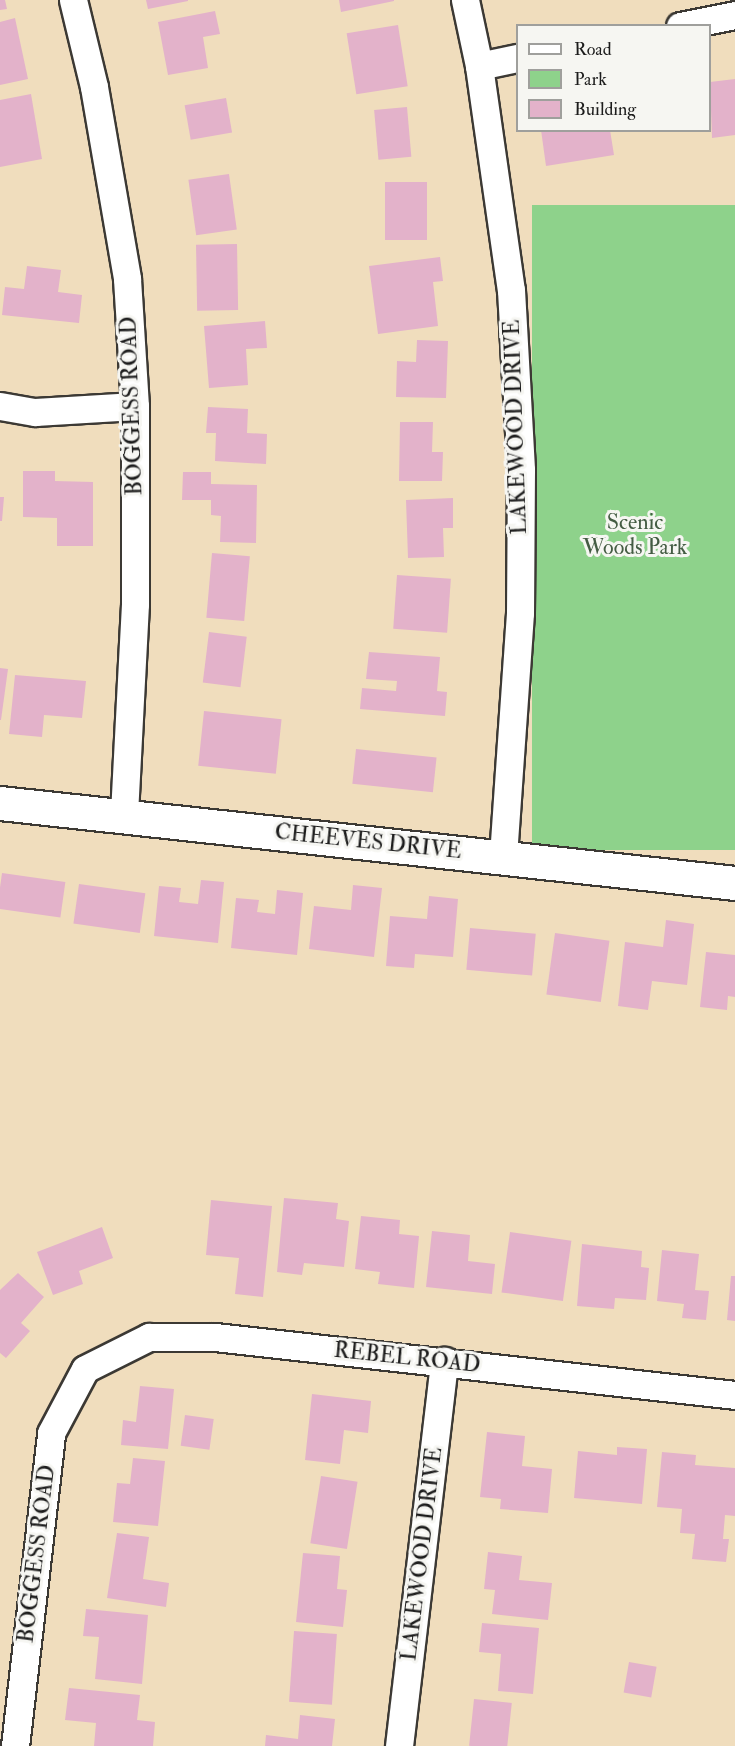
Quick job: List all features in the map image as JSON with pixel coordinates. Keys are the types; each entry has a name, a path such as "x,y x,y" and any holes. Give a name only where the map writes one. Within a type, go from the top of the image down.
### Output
{"street":[{"name":"BOGGESS ROAD","path":"73,0 94,87 127,279 135,406 135,604 124,817"},
{"name":"LAKEWOOD DRIVE","path":"465,0 479,66 511,290 521,471 520,613 503,857"},
{"path":"690,24 735,15"},
{"path":"479,66 516,58"},
{"path":"0,406 35,412 135,406"},
{"name":"CHEEVES DRIVE","path":"0,803 735,883"},
{"name":"REBEL ROAD","path":"85,1369 149,1337 216,1337 735,1395"},
{"name":"LAKEWOOD DRIVE","path":"399,1746 444,1362"},
{"name":"BOGGESS ROAD","path":"15,1746 51,1433 85,1369"}],"green space":[{"name":"Scenic Woods Park","path":"532,205 735,205 735,850 532,850"}],"building":[{"path":"0,0 5,0 7,9 0,10"},
{"path":"146,0 188,0 188,1 148,9"},
{"path":"339,0 394,0 394,1 341,12"},
{"path":"215,11 220,34 203,37 208,68 168,75 158,22"},
{"path":"15,18 28,79 0,85 0,22"},
{"path":"398,25 408,86 356,94 347,33"},
{"path":"735,79 735,135 712,138 711,82"},
{"path":"31,94 42,159 0,167 0,100"},
{"path":"226,98 232,132 191,140 185,105"},
{"path":"407,107 411,157 378,160 374,110"},
{"path":"541,132 610,132 614,155 546,166"},
{"path":"229,174 237,229 196,235 188,180"},
{"path":"385,182 427,182 427,240 385,240"},
{"path":"237,244 238,310 197,311 196,245"},
{"path":"440,257 443,281 433,282 438,326 378,334 369,266"},
{"path":"27,266 61,270 58,292 82,295 79,323 2,315 5,287 24,289"},
{"path":"265,321 267,348 246,349 248,385 209,388 204,326"},
{"path":"417,340 448,341 446,398 396,397 397,361 416,362"},
{"path":"208,407 248,409 247,433 267,434 266,464 215,461 216,433 206,433"},
{"path":"400,422 433,422 432,452 443,452 442,481 399,481"},
{"path":"23,471 55,471 55,481 93,482 93,546 57,546 57,518 23,517"},
{"path":"183,472 211,472 211,484 257,485 256,543 220,542 221,516 211,515 211,500 182,500"},
{"path":"0,497 4,497 2,521 0,521"},
{"path":"453,498 453,528 443,528 444,557 408,558 406,500"},
{"path":"212,553 250,556 244,621 206,618"},
{"path":"397,575 451,579 447,633 393,629"},
{"path":"209,632 247,637 241,687 203,683"},
{"path":"369,652 440,657 437,691 447,692 445,716 360,709 362,688 396,691 397,681 366,679"},
{"path":"0,668 8,669 1,720 0,720"},
{"path":"15,675 86,681 82,718 44,715 42,737 9,734"},
{"path":"204,711 282,719 276,774 198,766"},
{"path":"356,749 437,757 433,792 352,784"},
{"path":"2,873 65,882 60,918 0,909"},
{"path":"201,880 224,882 218,943 154,936 159,886 181,888 179,902 198,904"},
{"path":"79,884 145,893 140,933 73,924"},
{"path":"353,885 382,888 374,957 309,949 314,906 351,910"},
{"path":"277,890 303,893 297,955 231,948 236,898 259,900 257,912 275,914"},
{"path":"429,896 458,899 453,957 415,954 414,968 386,966 390,916 427,919"},
{"path":"666,920 694,924 687,985 652,981 648,1010 618,1006 625,942 663,947"},
{"path":"470,928 536,934 532,976 466,970"},
{"path":"555,933 609,941 601,1002 546,994"},
{"path":"706,952 735,955 735,997 728,996 727,1010 700,1007"},
{"path":"284,1198 338,1203 336,1219 349,1221 344,1267 304,1263 302,1275 277,1272"},
{"path":"211,1200 272,1206 263,1297 235,1294 239,1258 206,1255"},
{"path":"361,1216 400,1220 399,1234 419,1236 414,1288 378,1284 380,1272 355,1269"},
{"path":"102,1227 113,1258 79,1271 83,1284 53,1295 37,1252"},
{"path":"432,1231 470,1235 468,1261 495,1264 492,1294 426,1287"},
{"path":"510,1232 571,1241 563,1301 502,1292"},
{"path":"582,1244 642,1251 641,1267 649,1268 646,1300 615,1298 614,1309 577,1306"},
{"path":"662,1250 699,1254 695,1290 709,1291 706,1320 682,1318 684,1304 657,1301"},
{"path":"18,1273 44,1297 21,1323 30,1331 6,1358 0,1353 0,1290"},
{"path":"731,1276 735,1276 735,1321 727,1320"},
{"path":"140,1386 174,1389 168,1449 121,1445 123,1420 136,1422"},
{"path":"312,1394 371,1401 368,1433 344,1430 340,1464 305,1460"},
{"path":"185,1415 214,1419 209,1450 181,1446"},
{"path":"487,1432 525,1436 522,1466 552,1469 548,1513 500,1509 501,1499 480,1497"},
{"path":"617,1447 647,1449 642,1504 574,1498 578,1451 617,1455"},
{"path":"662,1452 696,1455 695,1465 735,1468 735,1516 725,1515 723,1539 729,1539 726,1562 692,1559 695,1534 680,1533 682,1509 657,1507"},
{"path":"133,1458 165,1461 158,1526 113,1522 117,1483 130,1484"},
{"path":"321,1476 358,1482 347,1549 310,1543"},
{"path":"117,1533 149,1537 143,1579 169,1583 166,1607 107,1598"},
{"path":"488,1552 522,1556 519,1580 552,1583 548,1620 492,1614 495,1590 484,1589"},
{"path":"303,1553 340,1556 337,1589 347,1590 343,1627 296,1622"},
{"path":"86,1609 148,1615 142,1684 95,1679 99,1637 83,1636"},
{"path":"482,1623 539,1628 533,1694 498,1691 501,1654 479,1652"},
{"path":"294,1631 337,1634 332,1705 289,1702"},
{"path":"629,1662 657,1667 651,1697 624,1693"},
{"path":"69,1688 140,1695 137,1720 155,1722 153,1746 94,1746 96,1723 65,1720"},
{"path":"474,1699 512,1703 507,1746 469,1746"},
{"path":"300,1715 335,1719 332,1746 265,1746 266,1735 298,1739"}]}
